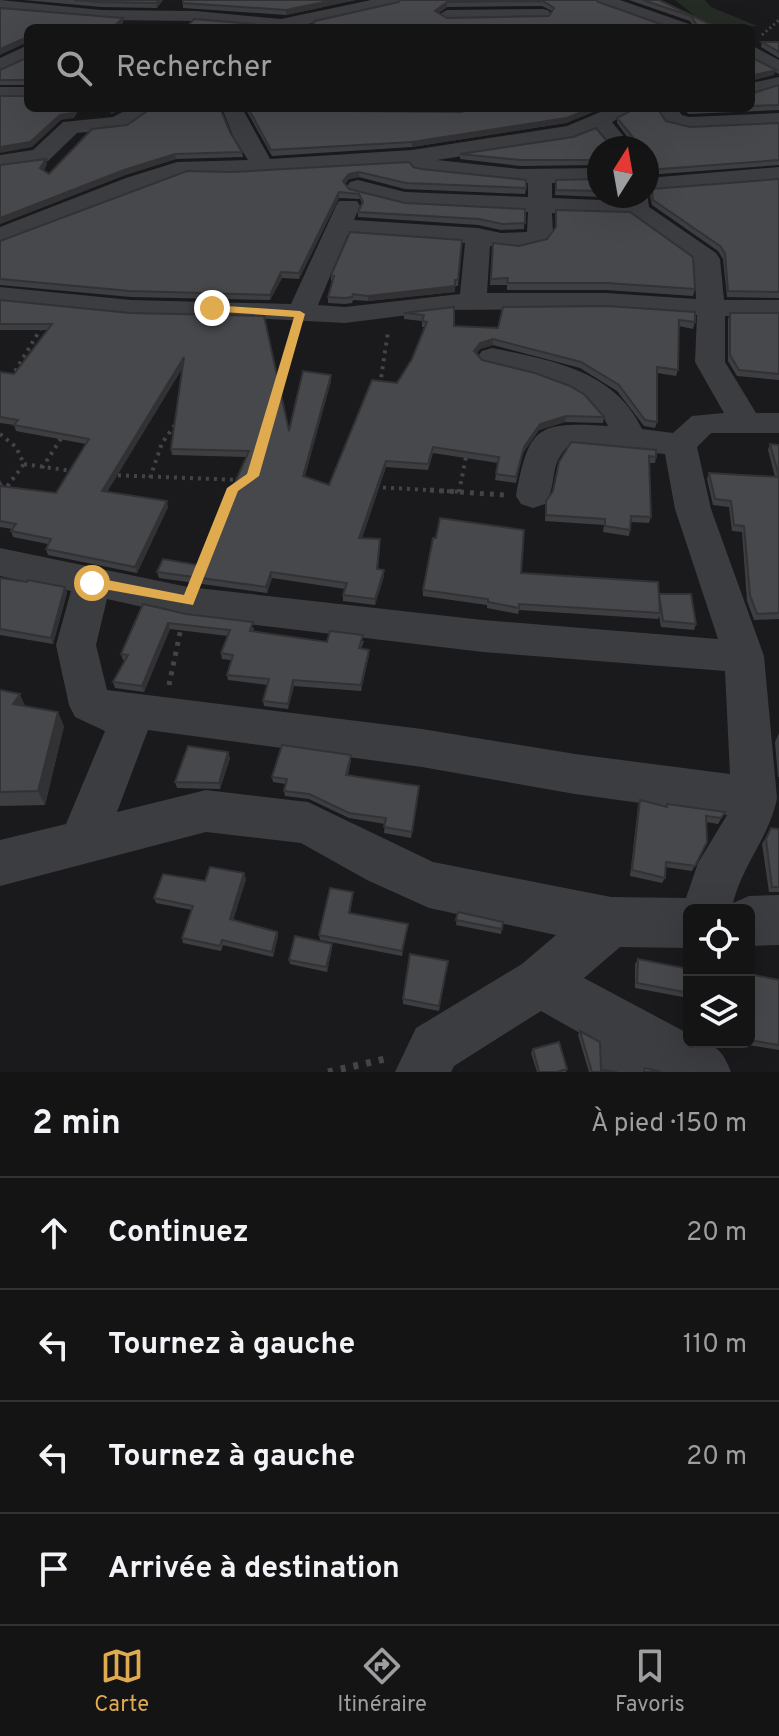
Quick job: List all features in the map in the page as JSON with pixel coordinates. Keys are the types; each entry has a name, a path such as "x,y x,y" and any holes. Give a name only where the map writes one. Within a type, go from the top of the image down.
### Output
{"street":[{"path":"123,0 223,23 281,24 389,1"},
{"path":"281,24 305,0"},
{"path":"604,0 672,24"},
{"path":"372,24 389,1"},
{"path":"1,2 101,15 178,14"},
{"path":"223,23 259,3"},
{"path":"676,6 699,24"},
{"path":"448,14 492,8 545,14"},
{"path":"44,24 57,11"},
{"path":"758,41 777,64"},
{"path":"0,66 24,53"},
{"path":"755,88 779,83"},
{"path":"0,93 24,93"},
{"path":"0,162 40,156 67,129 118,123 138,112"},
{"path":"234,112 244,136 262,164"},
{"path":"590,112 611,115"},
{"path":"668,112 675,120 689,123 779,119"},
{"path":"0,236 164,172 185,167 232,168 412,157 572,132 611,115"},
{"path":"611,115 618,136"},
{"path":"412,157 422,166 434,168 540,177 587,175"},
{"path":"300,314 371,160"},
{"path":"659,194 779,174"},
{"path":"339,226 519,242 536,238 540,232 540,177"},
{"path":"358,187 405,199 539,206 587,202"},
{"path":"652,208 707,259 711,308 710,362 762,423"},
{"path":"473,303 478,236"},
{"path":"0,295 138,309 212,308 345,315 390,311 418,304 473,303 606,301 711,308 779,308"},
{"path":"492,357 544,369 586,386 614,407 629,438"},
{"path":"680,445 703,423 762,423"},
{"path":"533,496 540,454 561,434 680,445"},
{"path":"680,445 693,509 744,656 761,809 715,879 709,904"},
{"path":"0,562 188,602 483,636 671,653 744,656"},
{"path":"90,705 76,645 92,583"},
{"path":"90,705 422,748 761,809"},
{"path":"81,843 126,737 127,727 123,719 90,705"},
{"path":"0,863 206,811 308,823 429,885 611,922 683,923"},
{"path":"755,921 779,920"},
{"path":"422,1072 435,1047 540,982 611,922"},
{"path":"540,982 628,1052 704,1072"}],"path":[{"path":"758,41 779,20"},
{"path":"8,383 57,301"},
{"path":"379,386 390,311"},
{"path":"275,400 300,314"},
{"path":"150,478 162,443 185,410"},
{"path":"42,468 66,431"},
{"path":"0,434 16,447 24,464"},
{"path":"459,492 468,448"},
{"path":"24,464 82,472"},
{"path":"0,497 24,464"},
{"path":"96,473 150,478 245,480 233,488"},
{"path":"367,486 533,496"},
{"path":"163,715 174,653 188,602 228,501"}],"shaded area":[{"path":"675,0 705,0 711,7 752,24 705,24"}],"building":[{"path":"74,0 159,0 156,3"},
{"path":"183,0 334,0 286,10 183,3"},
{"path":"400,0 596,0 660,24 313,24 315,21","holes":["543,1 554,8 549,16 447,18 435,11 447,2"]},
{"path":"643,0 659,0 710,24 696,24 691,16"},
{"path":"0,8 123,18 116,24 24,24 24,38 0,49"},
{"path":"194,19 253,24 190,24"},
{"path":"762,42 779,42 779,52"},
{"path":"24,59 24,80 0,80 0,70"},
{"path":"755,59 776,70 755,75"},
{"path":"779,85 779,105 755,106 755,92"},
{"path":"0,96 24,96 24,112 73,112 60,115 30,142 0,147"},
{"path":"146,112 222,112 242,152 175,154 124,170 0,218 0,165 46,159 40,168 49,174 92,129 127,125"},
{"path":"250,112 581,112 567,118 412,142 271,150"},
{"path":"628,112 660,112 666,121 690,127 779,123 779,160 659,169 659,136 632,136 617,118"},
{"path":"596,128 603,136 587,136 587,160 521,160 460,154 573,137"},
{"path":"409,162 421,169 526,180 526,188 406,183 359,172 349,174 343,181 349,189 405,203 525,209 525,223 502,224 479,219 358,212 363,202 359,194 339,192 299,273 281,272 270,295 130,291 0,279 0,241 187,171 232,172"},
{"path":"587,179 587,191 556,190 556,180"},
{"path":"779,179 779,292 728,291 725,253 720,246 659,204 659,188"},
{"path":"556,210 630,212 693,257 695,289 607,283 507,283 508,278 491,279 493,243 519,246 547,239 556,227"},
{"path":"350,232 462,240 458,280 455,280 455,286 368,296 353,294 345,298 328,297 334,276 331,275"},
{"path":"0,300 130,313 264,316 289,431 303,371 331,375 303,476 329,485 372,380 397,383 412,359 427,322 422,321 424,315 404,313 454,307 454,326 498,328 503,307 607,306 695,312 695,322 679,320 678,370 657,367 657,422 645,420 619,385 581,362 493,339 480,343 474,351 482,360 535,373 570,386 585,395 604,417 566,416 540,424 524,447 516,477 496,474 499,457 433,447 428,464 386,461 359,538 380,539 377,569 384,570 375,599 343,595 347,583 271,572 266,587 157,572 163,559 203,566 225,515 221,514 249,451 171,449 184,357 102,491 167,501 135,567 46,549 51,539 11,531 16,524 0,521 0,486 56,493 89,439 14,425 18,420 0,417 0,372 14,374 52,324 0,324"},
{"path":"730,313 779,313 779,374 739,370 730,355"},
{"path":"571,442 656,450 656,457 649,456 651,517 631,516 630,530 605,526 605,519 546,515 546,501 553,491 559,462"},
{"path":"770,444 779,445 779,476"},
{"path":"709,473 779,477 779,613 757,614 750,595 744,526 734,525 731,501 715,499"},
{"path":"440,518 524,530 521,573 658,582 660,613 519,604 519,608 488,602 488,599 423,590"},
{"path":"0,578 65,587 51,638 0,629"},
{"path":"659,594 691,594 696,624 663,621"},
{"path":"143,604 186,614 253,622 250,631 327,642 330,631 363,635 359,648 369,650 361,685 293,680 288,704 263,701 269,679 227,675 233,655 221,653 230,630 168,623 142,686 113,682 128,655 121,654"},
{"path":"0,690 20,694 13,704 58,712 38,791 0,792"},
{"path":"282,745 351,755 346,775 419,786 412,832 384,827 386,818 349,813 309,794 284,791 287,779 272,777"},
{"path":"188,746 228,752 219,783 175,782"},
{"path":"640,800 667,807 667,804 725,812 721,818 706,816 707,842 695,866 666,862 665,878 632,870"},
{"path":"771,828 779,829 779,887 772,887 766,839"},
{"path":"210,867 244,873 230,919 277,932 272,952 222,940 220,946 182,938 193,906 154,898 163,874 205,881"},
{"path":"330,888 353,892 349,913 408,924 402,951 319,935"},
{"path":"458,912 503,922 502,929 456,920"},
{"path":"295,936 332,944 326,967 289,960"},
{"path":"410,954 448,961 439,1006 403,999"},
{"path":"638,959 683,968 683,992 637,983"},
{"path":"755,975 779,980 779,1045 755,1041"},
{"path":"580,1031 600,1042 601,1070 617,1072 592,1072"},
{"path":"559,1042 567,1069 539,1072 533,1049"}],"route":[{"path":"92,583 188,602 233,488 253,476 300,314 212,308"}]}
